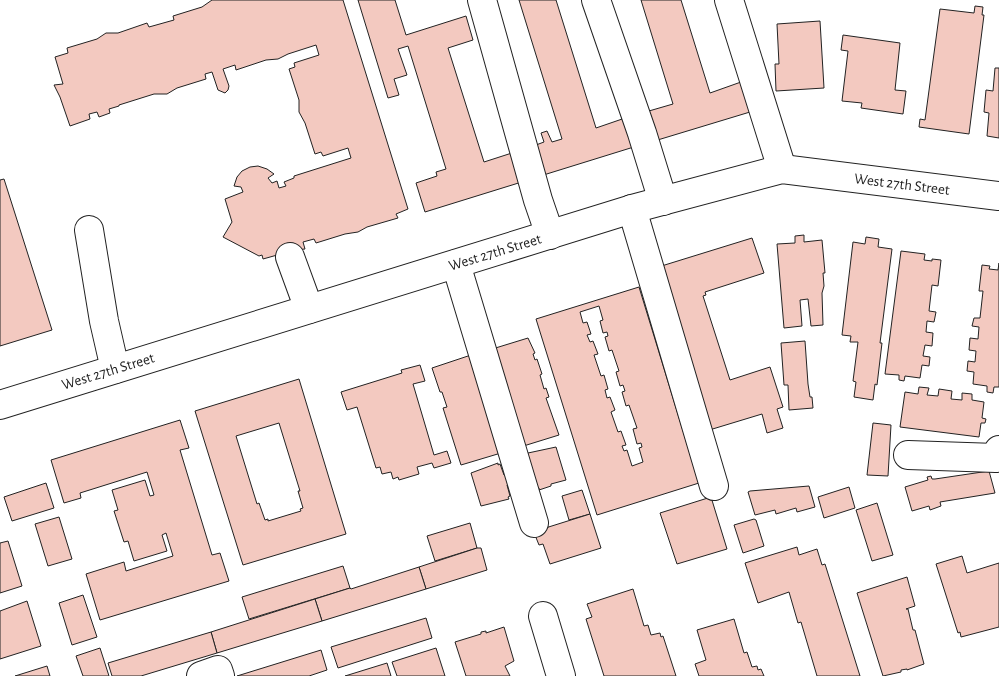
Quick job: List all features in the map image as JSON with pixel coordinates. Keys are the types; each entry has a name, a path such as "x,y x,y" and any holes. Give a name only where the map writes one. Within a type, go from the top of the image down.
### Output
{"street":[{"path":"482,0 550,234"},
{"path":"596,0 663,201"},
{"path":"729,0 782,169"},
{"name":"West 27th Street","path":"0,405 632,209 782,169 999,196"},
{"path":"632,209 714,486"},
{"path":"90,230 104,321 116,369"},
{"path":"290,257 309,309"},
{"path":"456,264 534,524"},
{"path":"908,455 996,458 999,450"},
{"path":"543,616 561,676"},
{"path":"201,676 218,670 220,676"}],"building":[{"path":"212,0 343,0 408,209 396,214 398,218 367,227 358,232 316,243 314,239 303,242 305,249 263,259 262,255 259,256 223,237 232,222 225,199 243,192 241,187 234,186 237,177 242,171 258,166 267,169 274,174 268,178 272,183 277,181 279,188 286,186 284,182 294,178 294,176 351,158 348,148 323,156 321,152 315,154 305,123 299,112 299,100 289,69 295,67 294,63 319,55 316,45 278,59 266,60 236,70 235,65 223,69 229,86 225,93 218,90 212,72 205,74 206,79 177,88 167,94 154,94 119,105 109,109 110,113 99,117 97,112 89,114 90,119 70,126 54,85 63,84 55,57 68,53 67,48 97,39 106,33 118,33 147,23 149,27 174,20 173,16 202,7"},
{"path":"358,0 395,0 406,35 466,16 473,40 448,48 484,162 515,152 525,181 425,212 416,183 437,176 436,172 446,169 408,46 398,49 407,75 394,79 399,95 388,98"},
{"path":"519,0 556,0 596,128 628,117 637,146 537,177 528,148 544,142 541,133 547,131 552,142 562,139"},
{"path":"641,0 681,0 710,93 741,82 750,112 651,142 642,113 673,104"},
{"path":"975,6 983,7 982,15 984,15 969,134 919,127 920,119 925,120 940,9 974,13"},
{"path":"820,21 824,88 776,91 775,64 779,64 777,24"},
{"path":"843,35 900,43 895,90 906,91 903,114 861,108 862,103 842,101 848,51 841,50"},
{"path":"995,68 999,68 999,138 987,136 989,113 984,112 986,90 993,91"},
{"path":"4,179 52,330 0,346 0,180"},
{"path":"804,235 804,242 822,240 825,273 823,273 824,286 822,293 823,325 811,326 808,299 800,300 802,326 784,328 777,244 795,243 795,236"},
{"path":"866,237 879,239 878,247 892,249 880,343 882,343 877,385 875,384 873,400 854,397 856,382 853,381 858,342 850,342 851,336 842,335 853,242 865,244"},
{"path":"752,238 764,273 705,292 706,295 703,296 730,380 770,367 783,407 777,409 783,428 767,433 762,414 706,431 655,268"},
{"path":"901,251 925,254 924,260 941,260 938,286 932,285 929,311 936,312 934,322 927,321 926,332 933,333 932,346 925,345 923,356 930,357 929,366 922,365 920,378 905,376 904,381 899,380 899,375 885,374"},
{"path":"999,263 999,387 994,387 993,393 987,392 987,386 973,384 974,372 967,371 968,361 975,362 976,351 969,350 970,338 978,339 979,327 972,326 974,318 980,318 983,291 979,291 982,265 990,266 989,269 998,270"},
{"path":"639,287 699,483 597,515 536,319","holes":["599,306 603,320 600,321 603,333 607,332 608,336 605,337 609,351 612,350 619,371 616,372 620,386 623,385 625,391 622,392 626,406 629,405 637,428 633,429 637,444 641,443 642,447 639,448 643,462 632,466 627,450 624,451 622,446 626,445 621,431 618,432 611,412 615,410 610,397 607,398 605,390 608,389 604,375 601,376 594,355 598,354 593,341 590,342 587,335 591,334 587,322 583,323 580,312"]},
{"path":"528,338 542,374 540,375 544,389 546,388 549,397 546,398 559,435 517,448 489,350"},
{"path":"805,341 808,384 813,408 789,410 788,385 784,385 781,343"},
{"path":"471,355 501,453 461,465 443,408 447,407 432,368"},
{"path":"420,365 425,381 413,384 434,455 447,451 451,463 434,468 432,463 417,467 419,474 399,480 398,477 393,479 391,472 382,474 380,467 376,468 357,407 347,410 341,392 402,373 401,370"},
{"path":"299,379 346,534 243,565 195,411","holes":["279,423 300,491 298,491 303,508 300,509 301,511 268,521 268,519 265,520 259,503 257,504 236,436"]},
{"path":"919,387 929,388 927,395 938,396 939,389 952,391 951,399 962,400 962,393 972,394 972,400 984,402 982,418 986,419 985,423 981,423 979,437 900,427 905,392 918,394"},
{"path":"180,420 189,448 180,450 212,555 220,553 229,581 100,620 86,574 124,562 126,571 173,556 166,533 162,535 167,551 134,561 128,541 124,542 114,511 118,510 112,490 145,480 150,496 154,495 147,472 80,493 81,498 64,503 51,460"},
{"path":"873,423 891,425 888,476 867,475"},
{"path":"556,447 566,480 539,490 539,488 536,489 526,455"},
{"path":"498,463 504,475 506,474 509,484 507,485 509,499 481,506 471,473"},
{"path":"989,471 995,493 940,502 941,506 930,510 929,506 912,511 905,487 928,480 927,477 931,476 932,479 935,479"},
{"path":"46,483 54,508 12,521 4,497"},
{"path":"809,486 815,507 797,512 796,508 776,514 775,510 755,515 748,492 750,491"},
{"path":"849,487 855,508 824,518 818,497"},
{"path":"582,490 590,514 569,520 562,496"},
{"path":"711,497 727,549 677,564 660,513"},
{"path":"877,503 893,555 872,561 856,510"},
{"path":"590,514 601,548 550,564 543,544 539,545 535,535 539,530"},
{"path":"59,517 72,559 48,566 35,524"},
{"path":"756,520 764,546 743,553 734,525"},
{"path":"470,523 477,548 435,561 427,536"},
{"path":"8,541 22,586 0,593 0,543"},
{"path":"797,547 799,555 817,549 822,565 825,564 860,676 817,676 801,622 798,623 789,592 758,603 745,563"},
{"path":"481,548 487,570 426,589 419,567"},
{"path":"962,556 967,573 999,563 999,627 961,637 960,632 958,633 936,564"},
{"path":"343,566 350,588 249,619 242,597"},
{"path":"419,567 426,589 322,621 315,599"},
{"path":"907,577 915,606 906,609 908,609 913,630 915,630 924,664 883,676 857,593"},
{"path":"633,589 644,626 648,625 651,635 660,633 661,637 663,636 676,676 604,676 586,619 592,617 587,604"},
{"path":"83,595 97,637 72,645 59,603"},
{"path":"315,599 322,621 217,653 211,632"},
{"path":"27,601 41,646 0,659 0,611"},
{"path":"426,618 432,638 338,668 331,647"},
{"path":"734,619 744,653 747,652 752,667 757,666 758,670 761,669 764,676 699,676 695,664 706,660 697,630"},
{"path":"504,627 514,661 505,666 510,676 466,676 455,642 481,634 481,632 486,631 486,633"},
{"path":"211,632 217,653 141,676 112,676 108,663"},
{"path":"100,648 109,676 83,676 76,656"},
{"path":"436,648 445,676 397,676 392,662"},
{"path":"321,650 327,670 309,676 237,676"},
{"path":"387,663 391,676 345,676"},
{"path":"47,666 50,676 15,676"}]}
